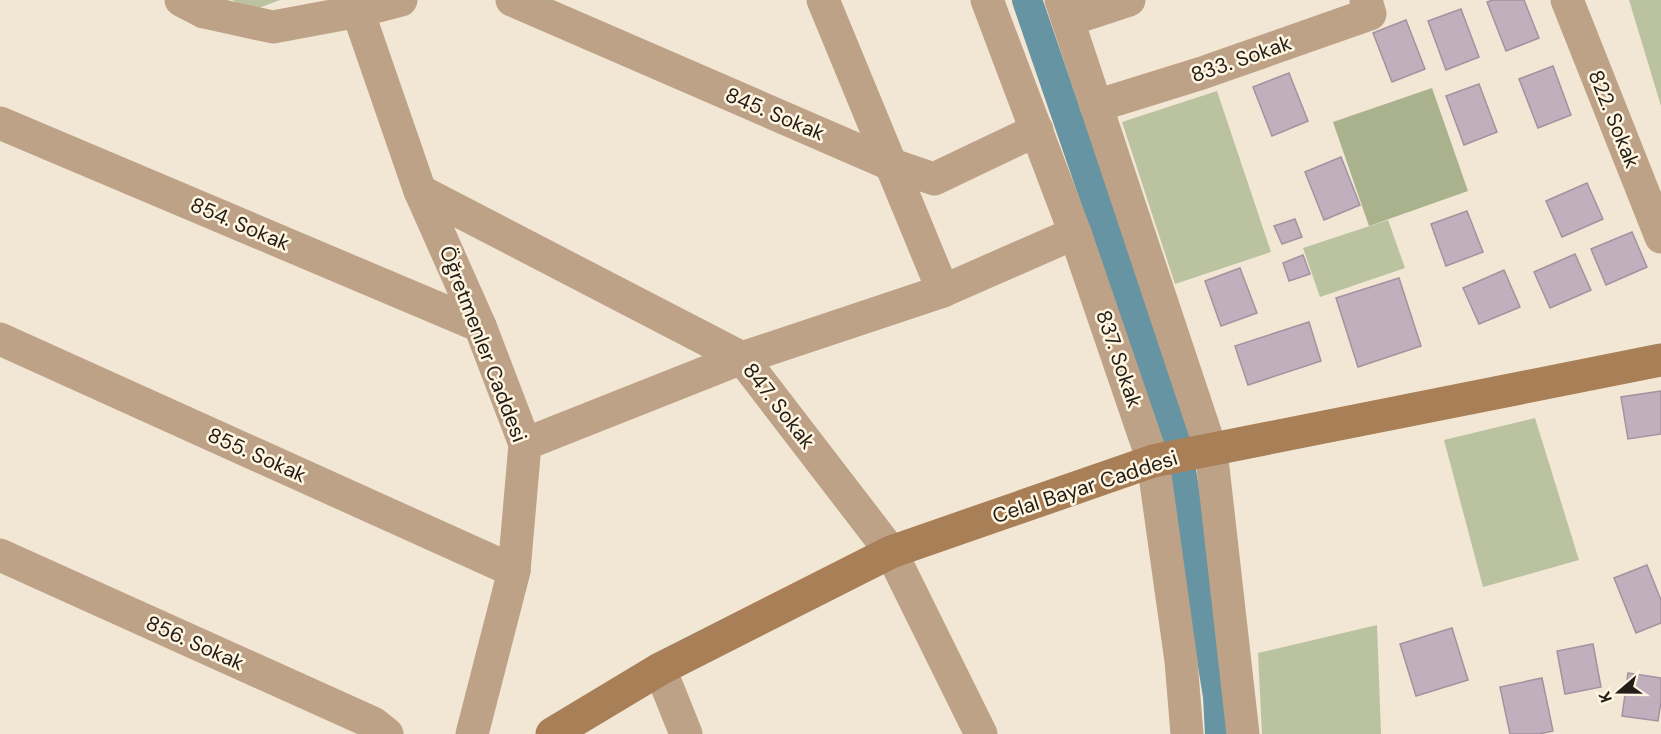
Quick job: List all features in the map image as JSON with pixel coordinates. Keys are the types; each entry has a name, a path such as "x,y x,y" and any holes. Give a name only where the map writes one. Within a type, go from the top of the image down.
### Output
{"street":[{"path":"181,0 204,12 273,27 356,6 401,0"},
{"name":"845. Sokak","path":"512,0 890,164 934,179 1037,130"},
{"path":"823,0 943,291"},
{"name":"837. Sokak","path":"987,0 1075,233 1153,460 1181,661 1187,734"},
{"path":"1130,0 1065,10 1211,450 1243,734"},
{"name":"833. Sokak","path":"1096,106 1202,73 1370,14 1366,0"},
{"name":"822. Sokak","path":"1567,0 1661,237"},
{"name":"Öğretmenler Caddesi","path":"356,6 420,191 480,326 525,444 514,571 472,734"},
{"name":"854. Sokak","path":"0,123 480,326"},
{"name":"847. Sokak","path":"420,191 742,358 891,552 981,734"},
{"path":"525,444 742,358 943,291 1075,233"},
{"name":"855. Sokak","path":"0,339 514,571"},
{"name":"Celal Bayar Caddesi","path":"552,734 660,669 891,552 1153,460 1661,360"},
{"name":"856. Sokak","path":"0,555 373,723 387,734"},
{"path":"660,669 686,734"}],"green space":[{"path":"232,0 280,0 253,10"},
{"path":"1629,0 1661,0 1661,106"},
{"path":"1432,88 1468,191 1369,226 1333,122"},
{"path":"1217,91 1271,252 1175,284 1122,122"},
{"path":"1388,220 1405,268 1320,297 1303,248"},
{"path":"1535,418 1579,560 1483,587 1444,440"},
{"path":"1377,625 1381,734 1262,734 1258,653"}],"building":[{"path":"1524,0 1539,38 1506,51 1487,2"},
{"path":"1461,9 1479,57 1446,70 1428,21"},
{"path":"1406,20 1425,69 1392,82 1373,33"},
{"path":"1553,66 1571,115 1538,128 1519,79"},
{"path":"1289,73 1308,121 1272,136 1253,87"},
{"path":"1479,84 1497,132 1464,145 1446,96"},
{"path":"1341,157 1360,205 1324,220 1305,172"},
{"path":"1587,183 1603,219 1562,237 1546,201"},
{"path":"1467,211 1483,252 1446,266 1431,224"},
{"path":"1295,219 1302,237 1282,244 1274,226"},
{"path":"1632,232 1647,267 1606,285 1591,249"},
{"path":"1575,254 1591,290 1550,308 1534,272"},
{"path":"1303,255 1310,274 1289,281 1283,263"},
{"path":"1240,268 1257,313 1221,326 1205,281"},
{"path":"1504,270 1520,307 1479,324 1463,288"},
{"path":"1399,278 1421,346 1358,367 1336,298"},
{"path":"1309,322 1321,361 1248,385 1235,346"},
{"path":"1661,391 1661,434 1628,439 1621,397"},
{"path":"1647,565 1661,600 1661,623 1636,633 1614,578"},
{"path":"1452,628 1468,680 1416,696 1400,644"},
{"path":"1593,644 1601,687 1565,694 1557,651"},
{"path":"1628,673 1661,678 1658,721 1622,716"},
{"path":"1542,678 1553,731 1539,734 1510,734 1500,687"}],"waterway":[{"path":"1027,0 1174,428 1218,696 1220,734"}]}
